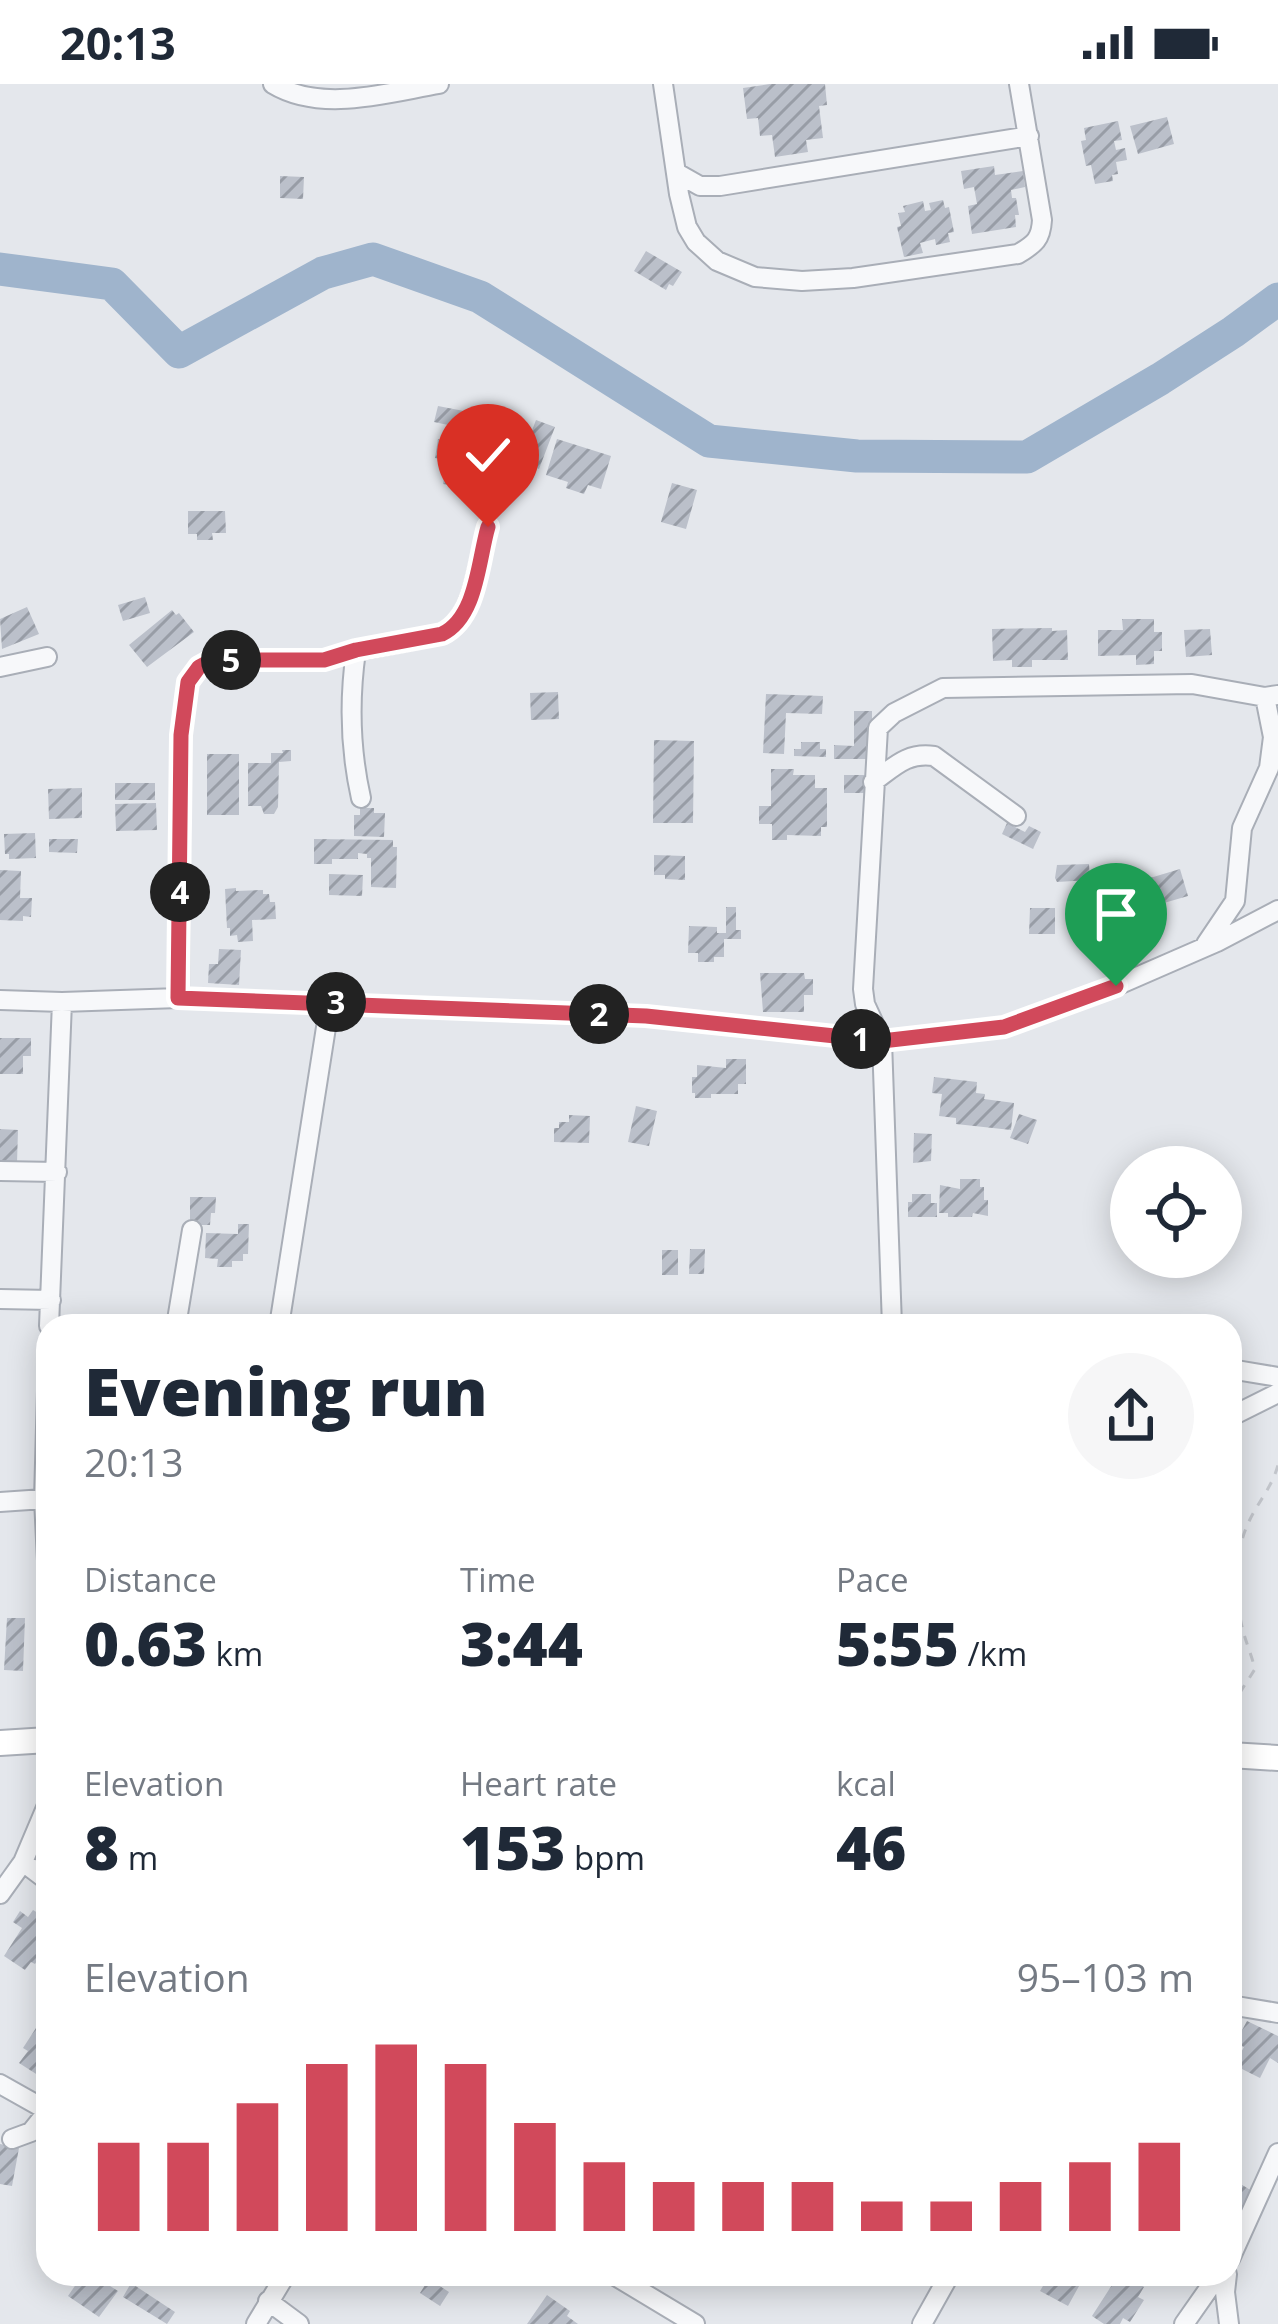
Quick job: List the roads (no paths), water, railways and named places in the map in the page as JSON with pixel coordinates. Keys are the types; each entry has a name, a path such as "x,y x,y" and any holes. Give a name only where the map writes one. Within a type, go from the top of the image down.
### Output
{"street":[{"path":"273,84 285,92 331,99 439,84"},
{"path":"663,84 687,227 696,242 717,261 755,277 802,280 854,278 1018,254 1035,244 1042,220 1019,84"},
{"path":"677,173 700,186 720,186 1029,136"},
{"path":"178,998 181,735 188,682 199,667 212,660 324,660 452,629 466,610 488,527"},
{"path":"356,650 352,749 361,798"},
{"path":"0,667 47,658"},
{"path":"892,1314 882,1041 863,989 876,741 884,720 943,688 1192,684 1272,696 1269,768 1243,828 1235,901 1203,948"},
{"path":"874,782 903,759 934,756 1016,815"},
{"path":"0,1000 178,998 646,1016 882,1041 1004,1027 1116,986 1278,910"},
{"path":"50,1314 62,1002"},
{"path":"281,1314 330,1002"},
{"path":"0,1171 57,1172"},
{"path":"178,1314 192,1230"},
{"path":"0,1299 51,1300"},
{"path":"1242,1372 1278,1377"},
{"path":"1242,1411 1278,1393"},
{"path":"0,1502 36,1500"},
{"path":"0,1743 36,1741"},
{"path":"1242,1756 1278,1759"},
{"path":"0,1894 23,1862 36,1831"},
{"path":"23,1862 36,1872"},
{"path":"1242,2008 1278,2013"},
{"path":"0,2084 36,2104"},
{"path":"12,2139 27,2135 36,2125"},
{"path":"1242,2232 1278,2152"},
{"path":"256,2324 278,2286"},
{"path":"632,2286 695,2324"},
{"path":"922,2324 942,2286"},
{"path":"1184,2324 1214,2286"},
{"path":"1224,2286 1229,2324"},
{"path":"268,2301 299,2324"}],"waterway":[{"path":"0,269 112,284 179,352 323,273 373,259 480,297 709,441 857,456 1027,457 1160,379 1278,299"}]}
